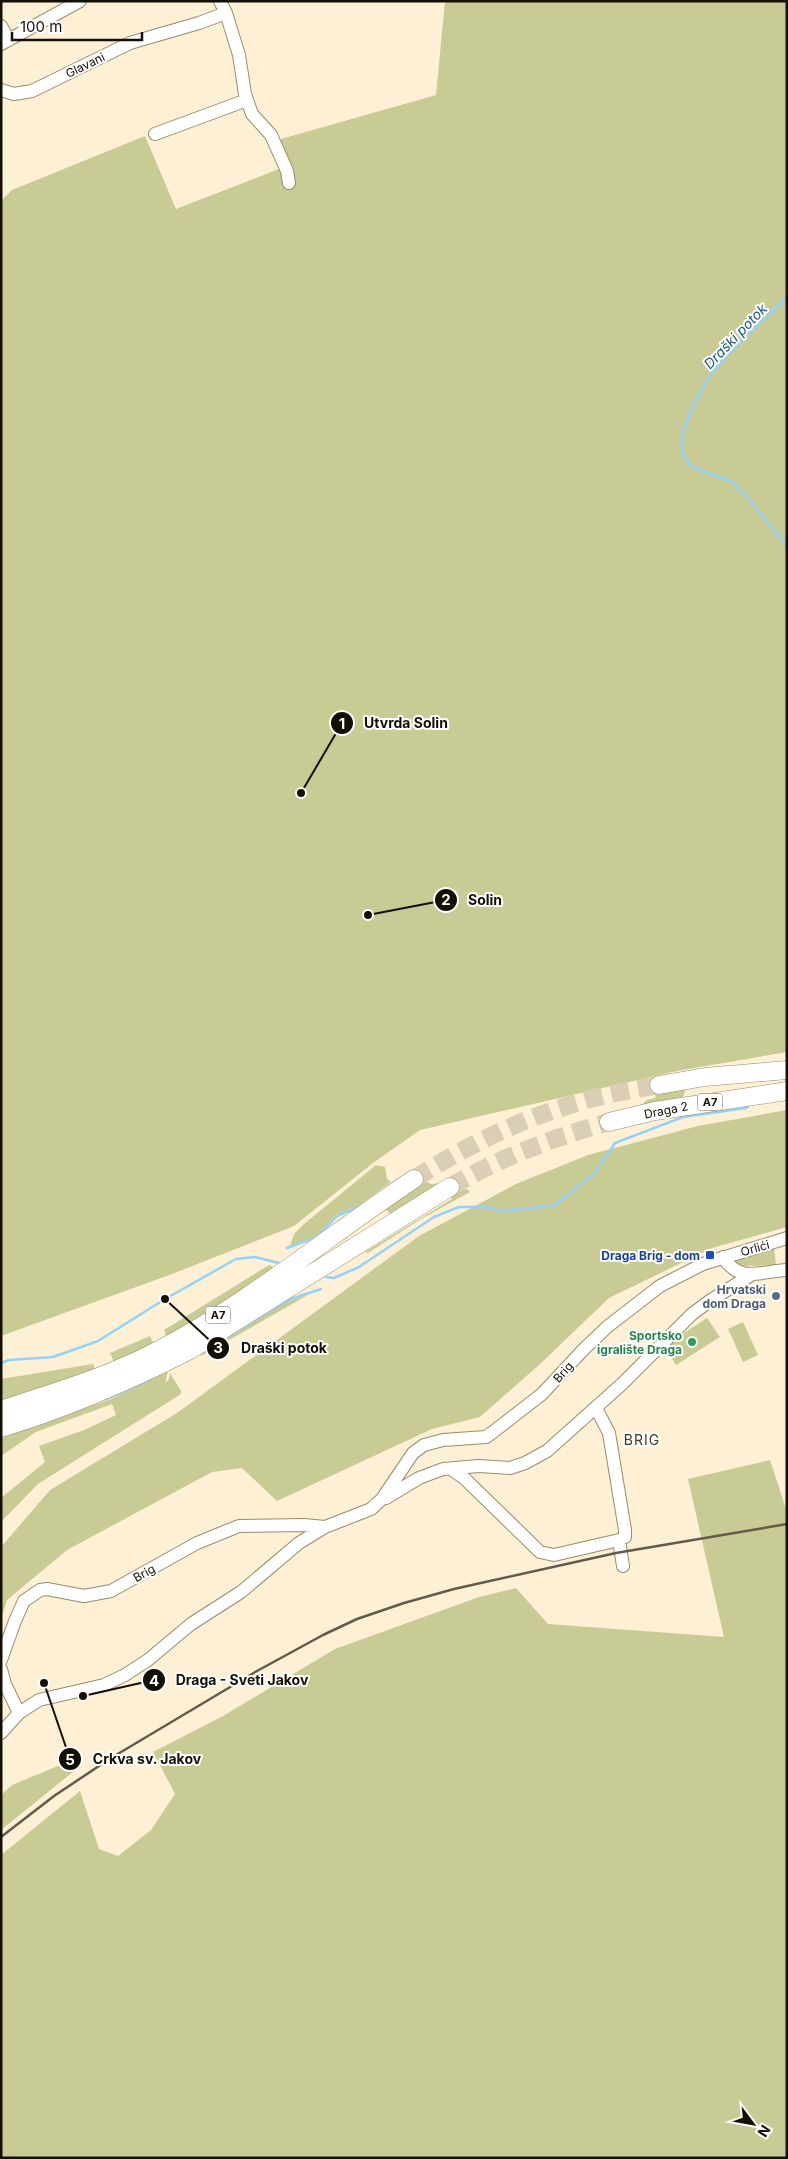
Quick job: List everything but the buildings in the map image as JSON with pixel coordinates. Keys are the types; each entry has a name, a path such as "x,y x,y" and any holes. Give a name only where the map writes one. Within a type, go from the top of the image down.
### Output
{"highway":[{"path":"762,1069 787,1063"},
{"name":"A7","path":"659,1085 762,1069 787,1070"},
{"name":"Draga 2","path":"609,1122 712,1101 787,1090"},
{"name":"A7","path":"1,1410 105,1376 158,1350 246,1298 414,1179"},
{"name":"A7","path":"1,1428 94,1396 150,1371 190,1350 450,1187"}],"street":[{"path":"1,26 5,42 80,1"},
{"path":"220,1 226,13 239,55 252,114 271,135 287,171 289,184"},
{"name":"Glavani","path":"1,90 14,94 32,91 130,43 200,23 226,13"},
{"path":"155,134 248,100"},
{"name":"Orlići","path":"723,1257 787,1238"},
{"path":"723,1257 729,1266 735,1270 751,1275"},
{"name":"Brig","path":"1,1733 19,1712 39,1700 104,1685 125,1675 148,1660 191,1624 241,1592 299,1543 325,1527 371,1509 382,1499 413,1453 424,1444 443,1440 486,1437 542,1394 592,1341 627,1310 660,1286 703,1264 723,1257"},
{"name":"Brig","path":"382,1499 431,1473 480,1466 510,1468 525,1463 546,1451 596,1408 692,1314 711,1300 751,1275 787,1270"},
{"path":"451,1469 464,1478 540,1552 554,1556 619,1540 625,1537 625,1530 609,1433 596,1408"},
{"name":"Brig","path":"1,1660 4,1648 24,1601 40,1590 84,1596 111,1591 197,1543 239,1526 285,1524 325,1527"},
{"path":"619,1540 622,1566"},
{"path":"1,1669 8,1692 19,1712"}],"green space":[{"path":"445,1 787,1 787,1052 677,1071 420,1130 373,1163 294,1226 172,1274 1,1336 1,201 12,190 145,136 176,209 279,169 281,139 436,95"},
{"path":"683,1087 685,1091 683,1097 640,1106 647,1100 655,1098 656,1096 652,1093"},
{"path":"787,1110 787,1227 712,1248 609,1298 539,1365 480,1417 432,1429 277,1501 242,1468 212,1472 67,1550 7,1600 1,1619 1,1547 50,1490 177,1413 419,1236 516,1184 588,1155 698,1126"},
{"path":"376,1165 385,1167 387,1179 391,1182 359,1205 336,1215 317,1236 290,1246 294,1234 304,1224"},
{"path":"425,1181 431,1184 441,1183 393,1214 389,1213 385,1207"},
{"path":"467,1189 470,1192 421,1219 368,1253 365,1252 452,1199 451,1196"},
{"path":"774,1248 776,1265 744,1266 733,1261"},
{"path":"269,1265 273,1267 267,1272 269,1274 213,1312 155,1345 115,1364 110,1353 150,1336 153,1342 150,1345 167,1337 164,1330"},
{"path":"308,1295 201,1356 200,1354 288,1301"},
{"name":"Sportsko igralište Draga","path":"707,1318 720,1337 676,1365 664,1346"},
{"path":"743,1322 758,1355 743,1362 728,1329"},
{"path":"93,1364 96,1372 1,1403 1,1379"},
{"path":"168,1371 165,1383 169,1379 170,1373 181,1394 38,1484 1,1522 1,1498 45,1462 39,1446 84,1430 116,1415 112,1404 36,1432 1,1456 1,1438 111,1399"},
{"path":"770,1460 787,1512 787,2158 1,2158 1,1855 80,1791 99,1849 118,1856 151,1830 175,1794 153,1752 223,1716 335,1649 479,1597 516,1588 548,1624 724,1637 688,1479"},
{"path":"70,1761 74,1771 1,1830 1,1795 12,1785"}],"waterway":[{"name":"Draški potok","path":"787,297 738,344 711,374 689,414 682,442 686,459 692,467 733,482 787,546"},
{"name":"Draški potok","path":"326,1277 334,1278 359,1267 434,1217 459,1207 486,1207 501,1211 553,1206 595,1173 615,1143 683,1117 746,1108 750,1104"},
{"path":"287,1248 317,1237 337,1216 362,1205"},
{"name":"Draški potok","path":"1,1363 9,1360 53,1357 98,1341 165,1299 236,1259 255,1257 279,1263"},
{"path":"209,1348 288,1300 321,1289"},
{"path":"106,1399 149,1380"}],"tunnel":[{"path":"414,1179 453,1155 515,1125 590,1099 659,1085"},
{"path":"450,1187 508,1157 609,1122"}],"railway":[{"path":"1,1837 54,1796 111,1758 257,1671 357,1619 454,1589 616,1553 787,1524"}],"place":[{"name":"Utvrda Solin","path":"301,793"},
{"name":"Solin","path":"368,915"},
{"name":"Draga Brig - dom","path":"710,1255"},
{"name":"Hrvatski dom Draga","path":"776,1296"},
{"name":"Draški potok","path":"165,1299"},
{"name":"Sportsko igralište Draga","path":"692,1342"},
{"name":"Crkva sv. Jakov","path":"44,1683"},
{"name":"Draga - Sveti Jakov","path":"83,1696"}],"district":[{"name":"BRIG","path":"642,1439"}]}
